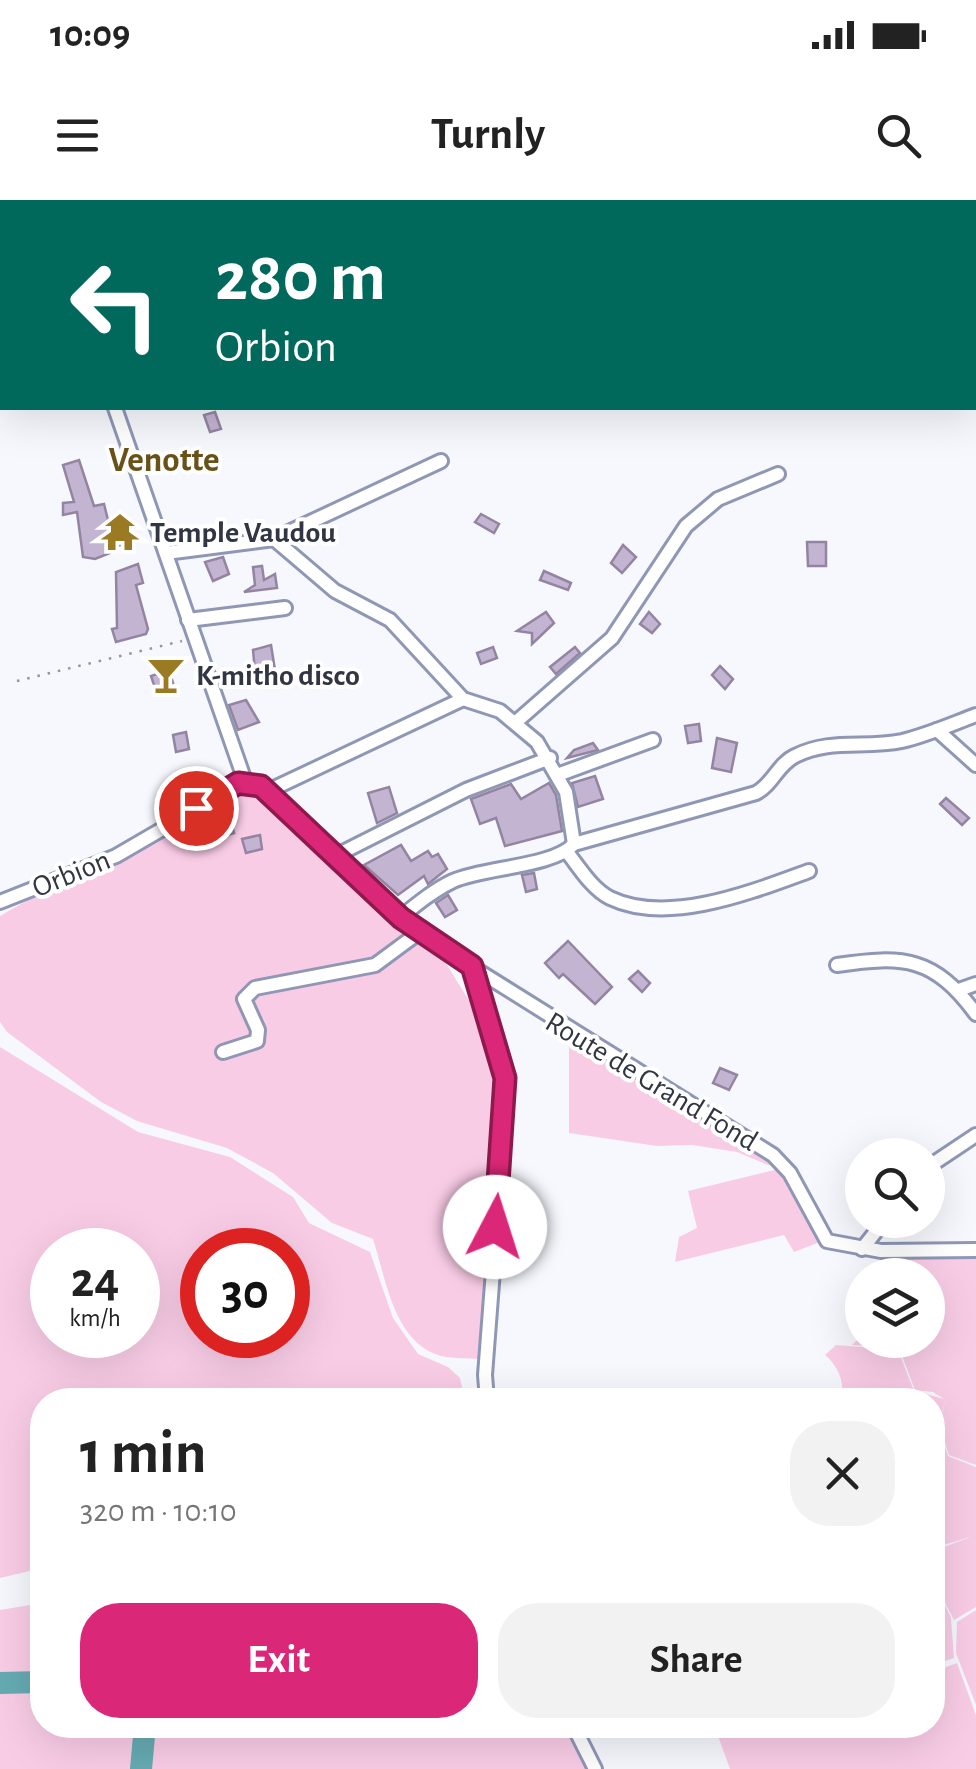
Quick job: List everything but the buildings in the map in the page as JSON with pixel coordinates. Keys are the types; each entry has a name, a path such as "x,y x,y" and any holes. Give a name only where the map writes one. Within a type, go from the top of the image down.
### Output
{"street":[{"path":"116,410 245,781"},
{"path":"166,552 274,539 442,461"},
{"path":"516,722 612,638 686,526 718,500 778,474"},
{"path":"274,539 335,591 390,620 463,699"},
{"path":"188,620 285,608"},
{"path":"268,791 463,699 484,703 516,722 550,758 560,774 570,848 608,897 652,905 728,900 810,871"},
{"path":"401,918 452,881 756,794 767,787 790,758 802,753 834,744 903,741 976,716"},
{"path":"937,730 976,765"},
{"path":"560,774 652,740"},
{"path":"337,854 466,790 550,758"},
{"name":"Route de Grand Fond","path":"245,781 268,791 401,918 773,1155 790,1173 827,1241 862,1248 976,1250"},
{"name":"Orbion","path":"0,902 116,856 245,781"},
{"path":"223,1052 257,1040 258,1030 244,999 255,988 375,965 421,932"},
{"path":"837,965 880,958 918,963 940,973 976,1014"},
{"path":"472,966 505,1078 486,1388"},
{"path":"958,990 976,984"},
{"path":"945,1156 976,1135"},
{"path":"862,1248 870,1238"},
{"path":"580,1738 595,1769"}],"path":[{"path":"17,681 193,638"}],"shaded area":[{"path":"229,784 262,790 405,918 447,965 494,1041 501,1093 484,1261 481,1359 441,1356 412,1338 394,1308 373,1239 332,1223 273,1173 227,1148 137,1121 101,1102 7,1032 0,1022 0,916"},
{"path":"569,1026 780,1162 768,1165 737,1152 692,1145 657,1146 569,1133"},
{"path":"0,1047 138,1132 230,1157 293,1197 309,1223 370,1252 393,1318 418,1354 448,1367 460,1378 462,1388 30,1388 30,1571 0,1578"},
{"path":"783,1168 797,1191 803,1215 820,1242 794,1252 784,1235 675,1262 679,1237 697,1228 688,1191"},
{"path":"976,1249 976,1465 949,1455 945,1443 945,1388 914,1388 903,1358 945,1358 945,1258 883,1258 884,1254"},
{"path":"836,1345 845,1346 845,1358 901,1358 913,1388 842,1388 840,1375 825,1355"},
{"path":"945,1446 948,1456 976,1467 976,1607 954,1620 945,1603 945,1547 971,1537 945,1545"},
{"path":"30,1605 30,1738 574,1738 589,1769 0,1769 0,1610"},
{"path":"945,1605 951,1618 954,1658 945,1661"},
{"path":"976,1610 976,1705 956,1653 957,1622"},
{"path":"957,1663 976,1715 976,1769 730,1769 719,1738 945,1738 945,1668"}],"waterway":[{"path":"0,1683 30,1682"},
{"path":"141,1769 144,1738"}],"place":[{"name":"Temple Vaudou","path":"120,532"},
{"name":"K-mitho disco","path":"166,675"}],"district":[{"name":"Venotte","path":"164,459"}],"route":[{"path":"196,808 238,783 250,781 261,786 401,918 472,966 505,1078 495,1227"}]}
